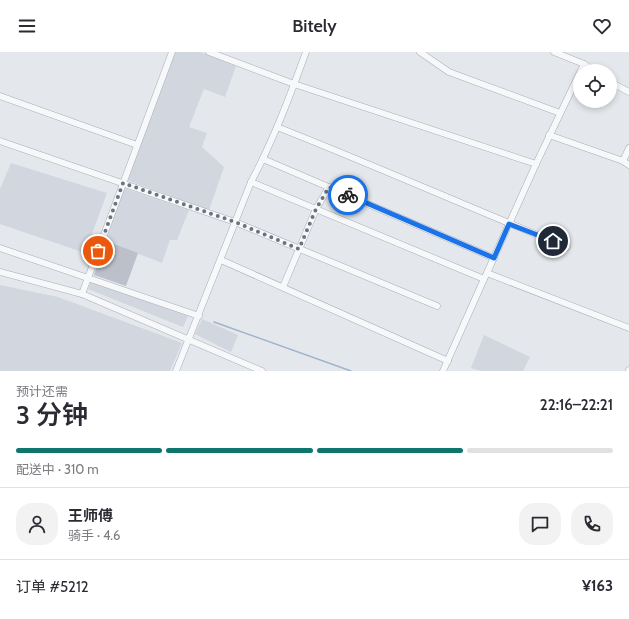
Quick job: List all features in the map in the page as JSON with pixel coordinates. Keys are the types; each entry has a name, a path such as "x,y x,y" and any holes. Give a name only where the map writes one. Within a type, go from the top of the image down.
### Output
{"street":[{"path":"82,294 172,52"},
{"path":"209,52 294,84 536,164"},
{"path":"176,371 190,340 251,182 277,127 306,52"},
{"path":"420,52 448,72 560,113"},
{"path":"554,52 584,64"},
{"path":"444,371 549,135 573,86"},
{"path":"617,86 629,92"},
{"path":"0,96 137,145"},
{"path":"277,127 567,247"},
{"path":"549,135 623,161 629,165"},
{"path":"0,141 235,222 437,306"},
{"path":"623,161 629,148"},
{"path":"263,159 494,258"},
{"path":"251,182 484,279"},
{"path":"283,287 316,209 329,187"},
{"path":"0,248 199,316"},
{"path":"221,260 448,361"},
{"path":"0,272 82,294 262,371"},
{"path":"487,273 629,328"}],"shaded area":[{"path":"175,52 200,52 236,66 225,97 204,89 189,127 207,133 202,147 224,167 209,210 127,180"},
{"path":"11,163 107,193 85,253 0,224 0,189"},
{"path":"124,188 189,210 177,240 170,240 162,263 106,241"},
{"path":"91,282 188,316 183,327 88,289"},
{"path":"0,285 58,297 182,343 170,371 0,371"},
{"path":"202,319 238,335 231,352 195,334"},
{"path":"484,335 530,357 523,371 481,371 471,368"}],"building":[{"path":"106,241 138,253 126,286 94,275"}],"waterway":[{"path":"214,322 351,371"}],"way so far":[{"path":"98,251 123,183 235,222 299,249 316,209 329,187 348,195"}],"route":[{"path":"348,195 494,258 509,224 553,241"}]}
